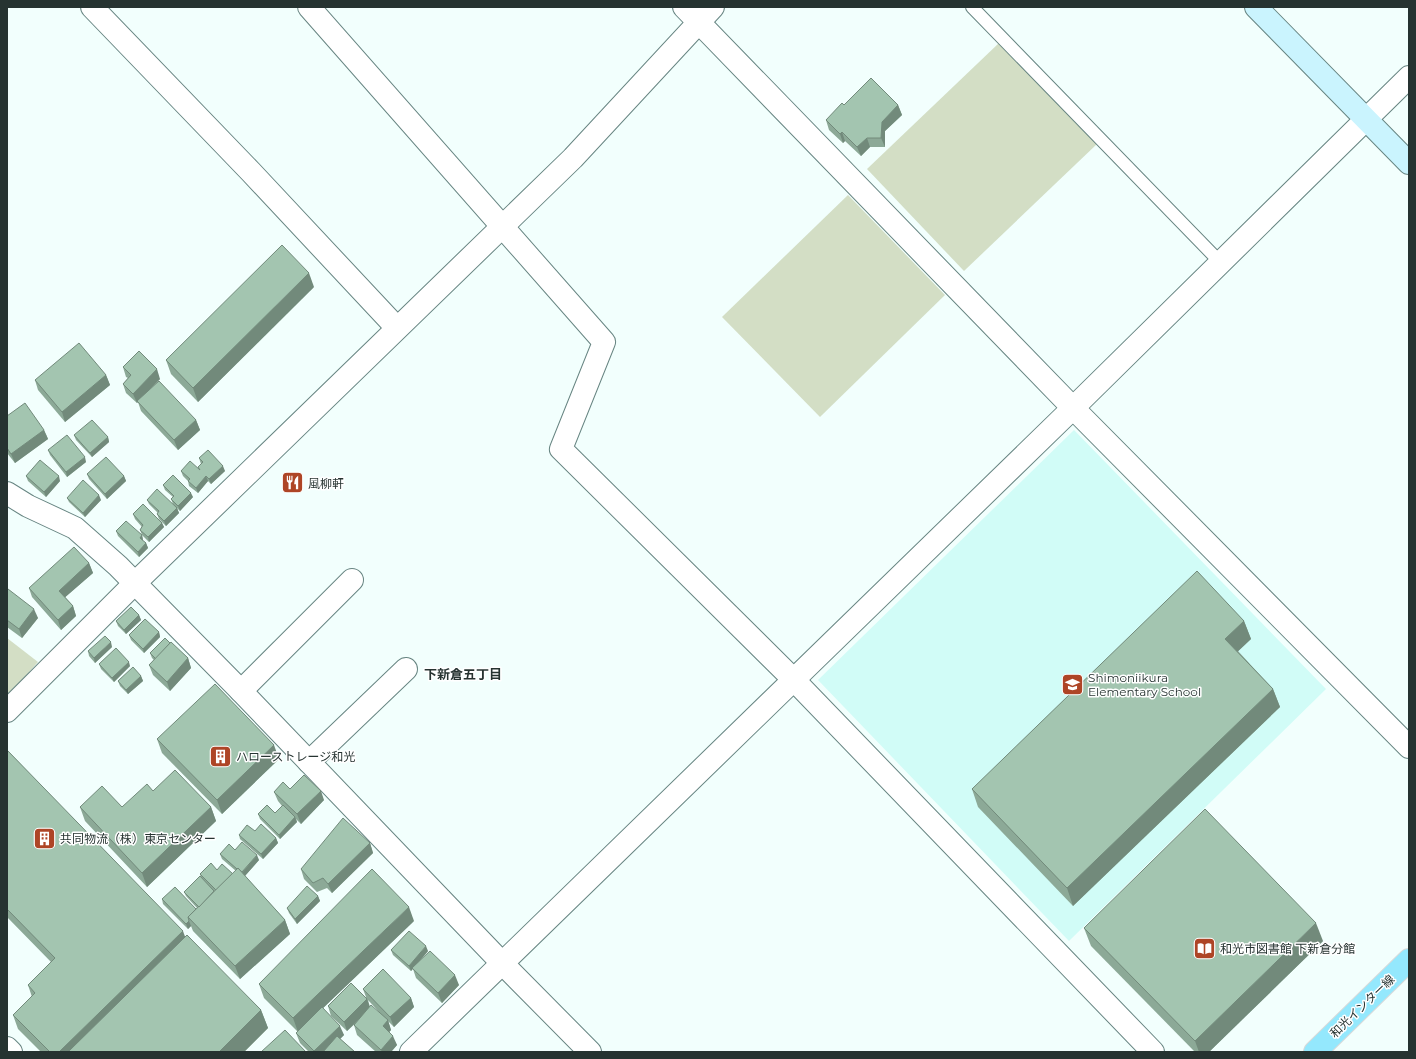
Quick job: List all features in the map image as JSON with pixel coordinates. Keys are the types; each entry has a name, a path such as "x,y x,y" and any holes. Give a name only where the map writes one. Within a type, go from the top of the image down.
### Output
{"main road":[{"name":"和光インター線","path":"1315,1052 1409,960"}],"street":[{"path":"92,7 251,172 397,328"},
{"path":"309,7 604,342 560,449 793,679 1153,1052"},
{"path":"1256,7 1409,164"},
{"path":"7,711 134,584 501,226 573,158 699,12 1073,408 1409,747"},
{"path":"411,1052 1073,408 1409,77"},
{"path":"7,493 28,506 74,528 118,566 590,1052"},
{"path":"241,691 352,580"},
{"path":"309,762 406,669"},
{"path":"7,1048 11,1052"}],"lane":[{"path":"972,7 1220,262"}],"shaded area":[{"name":"Shimoniikura Elementary School","path":"1074,430 1326,689 1069,941 818,680"}],"green space":[{"path":"999,43 1097,144 964,271 867,169"},
{"path":"848,195 945,295 820,417 722,317"},
{"path":"7,638 38,662 7,697"}],"building":[{"path":"871,78 898,105 882,122 881,138 867,138 857,147 842,132 840,134 826,120 842,103 844,105"},
{"path":"282,245 309,273 193,388 166,360"},
{"path":"79,343 106,375 62,412 35,380"},
{"path":"139,351 157,369 133,394 123,384 131,375 123,367"},
{"path":"159,381 196,420 174,440 137,401"},
{"path":"25,403 44,430 11,454 7,448 7,416"},
{"path":"92,420 108,437 90,453 74,435"},
{"path":"67,435 85,457 66,472 48,450"},
{"path":"208,450 223,466 209,479 206,476 196,488 188,481 190,479 181,471 190,461 200,470 198,467 203,462 199,458"},
{"path":"106,457 124,476 105,494 87,474"},
{"path":"40,460 59,476 44,492 26,476"},
{"path":"173,475 191,493 178,506 171,499 174,496 163,485"},
{"path":"83,480 99,495 83,513 67,498"},
{"path":"157,489 177,508 164,521 157,514 159,511 147,500"},
{"path":"143,504 162,523 148,537 140,530 143,525 133,514"},
{"path":"126,521 142,535 140,538 146,543 138,552 116,531"},
{"path":"74,547 89,563 59,591 73,606 58,620 29,588"},
{"path":"1197,571 1244,621 1225,639 1273,689 1067,888 972,789"},
{"path":"8,589 34,609 19,629 7,620"},
{"path":"131,607 139,615 124,630 116,621"},
{"path":"145,619 159,632 143,649 129,635"},
{"path":"105,636 111,642 94,658 88,651"},
{"path":"165,638 170,643 156,659 150,653"},
{"path":"171,642 188,658 167,682 149,665"},
{"path":"116,648 129,662 112,678 99,664"},
{"path":"133,667 141,676 126,690 118,681"},
{"name":"ハローストレージ和光","path":"215,684 274,745 217,800 157,739"},
{"name":"共同物流（株）東京センター","path":"7,750 183,931 59,1052 50,1052 13,1015 35,993 28,985 55,958 7,909"},
{"path":"175,770 211,807 142,873 80,807 102,786 122,807 147,784 153,791"},
{"path":"304,775 321,791 297,814 274,792 283,782 290,789"},
{"path":"267,805 275,813 283,805 295,817 279,835 258,814"},
{"path":"1205,809 1316,923 1195,1041 1084,928"},
{"path":"343,818 370,843 328,884 323,878 313,883 301,869"},
{"path":"261,824 276,838 261,854 239,835 247,825 255,831"},
{"path":"242,842 257,855 242,872 220,854 229,844 235,850"},
{"path":"211,863 217,870 222,864 233,874 216,890 200,874"},
{"path":"238,868 285,920 235,966 188,917"},
{"path":"372,869 409,907 293,1018 259,984"},
{"path":"200,876 214,891 199,907 184,892"},
{"path":"307,886 318,896 295,919 287,908"},
{"path":"175,887 196,909 188,917 189,921 186,924 162,899"},
{"path":"409,931 426,946 409,966 391,950"},
{"path":"187,935 261,1010 219,1052 68,1052"},
{"path":"430,951 455,975 438,993 412,968"},
{"path":"383,969 411,998 390,1017 363,989"},
{"path":"351,983 367,999 344,1022 328,1006"},
{"path":"371,1005 388,1020 383,1026 393,1036 381,1050 354,1025"},
{"path":"322,1007 340,1026 314,1051 296,1033"},
{"path":"285,1030 306,1052 261,1052"},
{"path":"337,1036 355,1052 323,1052"}],"place":[{"name":"風柳軒","path":"292,483"},
{"name":"Shimoniikura Elementary School","path":"1072,684"},
{"name":"ハローストレージ和光","path":"221,756"},
{"name":"共同物流（株）東京センター","path":"45,838"},
{"name":"和光市図書館 下新倉分館","path":"1205,948"}],"district":[{"name":"下新倉五丁目","path":"463,674"}]}
